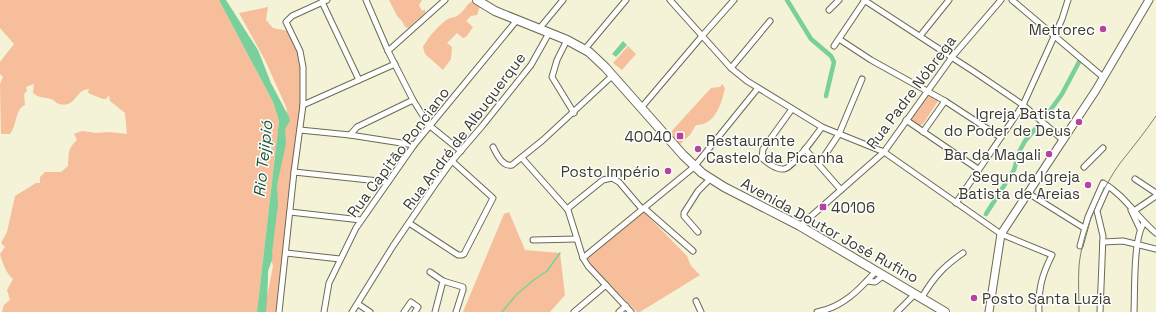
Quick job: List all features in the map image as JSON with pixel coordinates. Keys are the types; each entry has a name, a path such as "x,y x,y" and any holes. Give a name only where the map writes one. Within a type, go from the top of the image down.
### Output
{"main road":[{"name":"Avenida Doutor José Rufino","path":"477,0 489,8 567,40 585,49 599,61 694,167 710,179 800,226 945,312"},
{"path":"989,312 1001,234 1092,96 1148,0"}],"street":[{"path":"366,0 388,51 413,100 430,126 461,151"},
{"path":"388,51 445,0"},
{"path":"539,29 563,0"},
{"path":"585,49 626,0"},
{"path":"670,0 731,68 758,88 822,127 884,152 1001,234 1052,255 1041,282 1038,297 1039,312"},
{"path":"641,108 734,0"},
{"path":"830,10 839,0"},
{"path":"834,46 865,0 1023,105 1063,140"},
{"path":"920,36 949,0"},
{"name":"Rua Padre Nóbrega","path":"800,226 884,152 952,57 1001,0"},
{"path":"1012,0 1103,78"},
{"path":"956,203 1023,105 1055,36 1068,0"},
{"path":"279,312 294,172 303,105 303,67 301,56 294,37 286,22 292,16 325,1 359,80"},
{"name":"Rua Capitão Ponciano","path":"324,312 329,283 349,240 361,220 414,145 517,20"},
{"path":"731,68 770,21"},
{"name":"Rua André de Albuquerque","path":"352,312 409,223 452,161 531,65 549,33"},
{"path":"839,39 870,60 928,90 1000,137"},
{"path":"567,40 557,60 552,77 574,113"},
{"path":"303,105 395,64"},
{"path":"492,147 502,162 507,165 512,165 574,113 612,76"},
{"path":"818,164 839,134 862,79"},
{"path":"583,258 694,167 758,88"},
{"path":"350,135 357,128 413,100"},
{"path":"923,132 945,101"},
{"path":"792,109 763,148 762,155 768,163 784,169 790,166 822,127"},
{"path":"906,120 978,169"},
{"path":"300,130 350,135 414,145"},
{"path":"1084,167 1103,148"},
{"path":"805,149 841,190"},
{"path":"522,158 567,209 573,222 583,258 594,273 631,312"},
{"path":"409,223 458,255 463,255 493,198 452,161"},
{"path":"294,172 388,182"},
{"path":"567,209 603,180 612,178 619,182 643,209 693,252"},
{"path":"698,232 684,216 684,213 698,191 710,179"},
{"path":"1134,211 1156,194 1135,179"},
{"path":"1080,246 1084,228 1103,183 1129,205 1144,223 1156,233"},
{"path":"1100,312 1102,232 1097,211 1108,186"},
{"path":"1028,193 1084,228"},
{"path":"1129,205 1140,229"},
{"path":"290,212 361,220"},
{"path":"1134,312 1137,244 1140,229 1144,223"},
{"path":"533,240 577,239"},
{"path":"1102,242 1118,240 1156,250"},
{"path":"286,253 340,259"},
{"path":"897,312 918,296 942,269 963,253"},
{"path":"430,272 443,281 461,286 463,290 456,312"},
{"path":"817,312 844,301 867,281 880,274"},
{"path":"867,281 875,282 880,274"},
{"path":"435,312 443,281"},
{"path":"574,312 606,285"},
{"path":"696,301 700,311"},
{"path":"404,312 410,302 418,306 416,312"},
{"path":"358,304 370,312"},
{"path":"619,312 626,306"}],"shaded area":[{"path":"0,0 219,0 273,102 279,121 257,312 2,312 4,305 10,300 7,290 13,279 2,261 0,254 5,247 1,243 7,232 15,196 36,183 40,183 40,177 45,172 61,172 68,166 70,149 77,140 74,134 82,131 127,134 125,113 110,101 109,95 106,99 103,99 88,93 89,89 84,90 69,104 65,105 59,104 51,99 35,95 33,93 34,84 26,87 27,91 24,94 25,105 19,110 12,131 10,134 1,134 0,84 3,77 0,74 0,62 14,44 0,28"},
{"name":"Rio Tejipió","path":"219,0 226,0 258,50 271,83 290,121 285,129 286,144 277,185 278,205 272,259 268,271 266,312 257,312 279,121 273,102"},
{"path":"389,0 422,0 419,5 422,11 425,9 425,13 408,28 405,27 397,16"},
{"path":"473,1 480,6 477,15 471,16 466,21 473,27 466,37 463,38 457,33 447,43 452,47 451,59 443,70 425,54 423,47 441,24 450,18 455,17"},
{"path":"268,7 266,20 273,28 288,31 296,42 303,77 295,189 277,312 264,312 273,266 269,254 277,177 287,109 265,60 239,13"},
{"path":"623,41 627,45 616,57 612,54"},
{"path":"628,46 636,54 622,70 613,63"},
{"path":"722,84 725,88 724,93 719,108 714,116 706,123 696,125 690,135 679,145 669,134 711,88 720,87"},
{"path":"926,93 937,98 938,101 923,124 920,126 909,119"},
{"path":"643,211 687,256 691,266 700,275 640,312 637,312 587,259"},
{"path":"509,212 525,250 560,253 565,295 550,312 463,312 504,214"}],"waterway":[{"path":"787,0 811,39 831,56 834,62 826,96"},
{"path":"1044,119 1062,94 1079,62"},
{"path":"986,214 1014,170 1019,152 1025,141 1041,122"},
{"path":"502,312 517,294 547,271 560,253"}],"tram line":[{"path":"1079,312 1079,266 1088,226 1106,185 1121,162 1156,116"}],"place":[{"name":"Metrorec","path":"1103,29"},
{"name":"Igreja Batista do Poder de Deus","path":"1079,122"},
{"name":"40040","path":"680,136"},
{"name":"Restaurante Castelo da Picanha","path":"698,149"},
{"name":"Bar da Magali","path":"1049,154"},
{"name":"Posto Império","path":"668,171"},
{"name":"Segunda Igreja Batista de Areias","path":"1088,185"},
{"name":"40106","path":"823,207"},
{"name":"Posto Santa Luzia","path":"974,298"}]}
